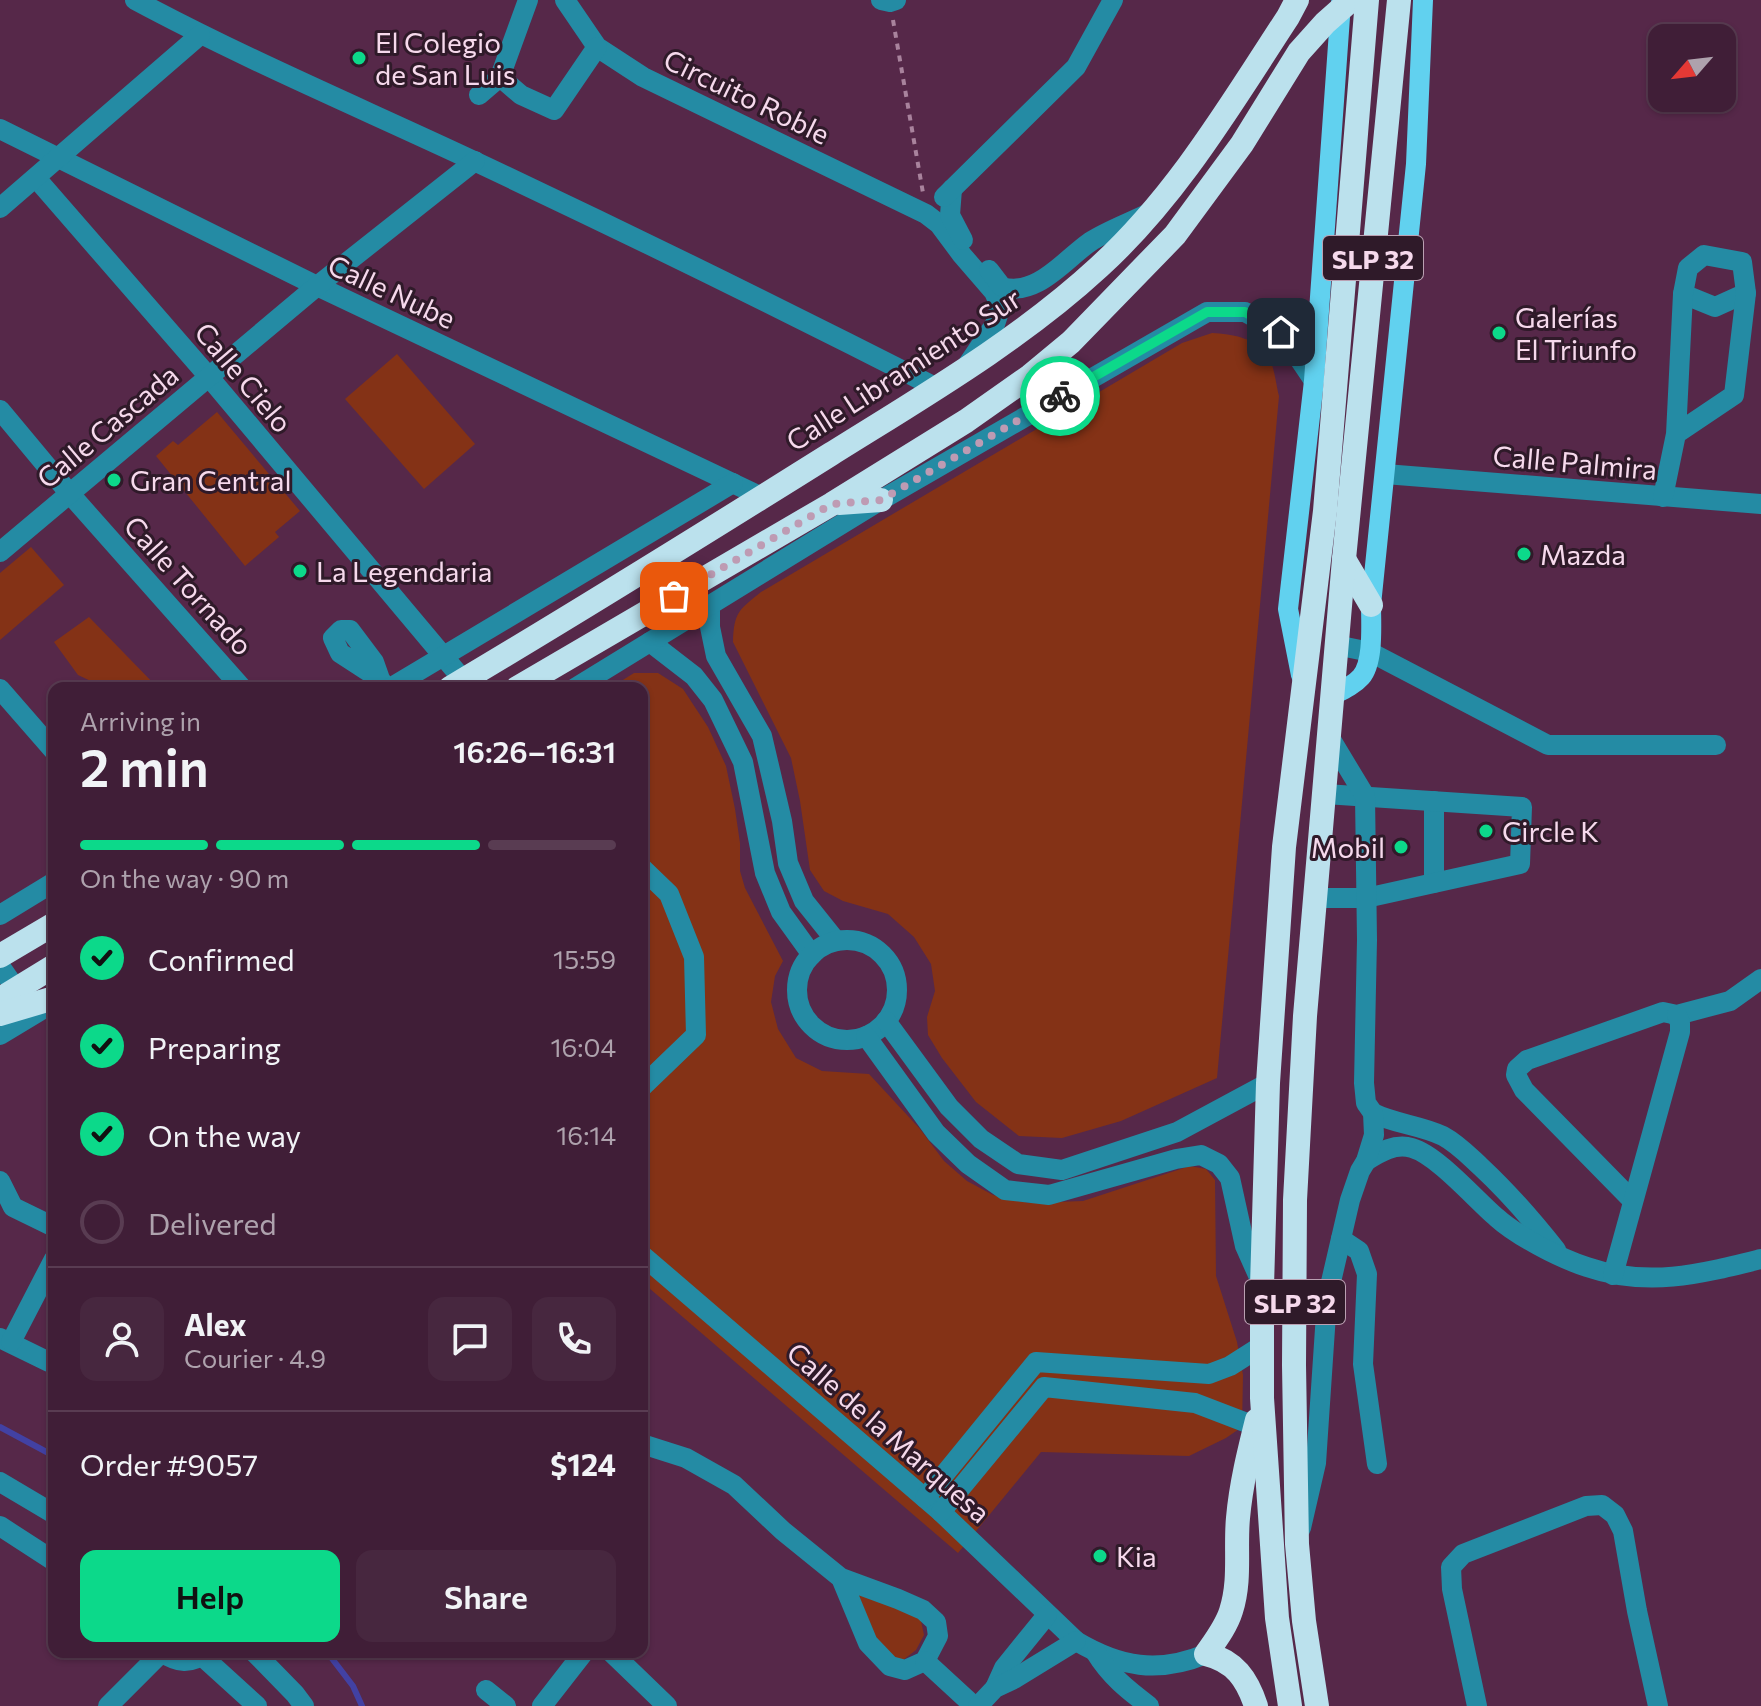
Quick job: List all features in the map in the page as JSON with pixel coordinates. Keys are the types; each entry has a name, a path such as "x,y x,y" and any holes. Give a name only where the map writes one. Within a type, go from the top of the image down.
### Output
{"highway":[{"name":"Calle Libramiento Sur","path":"466,682 937,388 1063,298 1101,266 1187,168 1297,0"},
{"name":"SLP 32","path":"1317,1706 1304,1621 1297,1544 1295,1200 1305,1016 1344,559 1336,513 1367,0"},
{"name":"SLP 32","path":"1290,1706 1277,1618 1262,1398 1268,1083 1284,847 1302,683 1336,513 1399,0"},
{"path":"527,682 832,504 966,421 1030,376 1071,342 1175,235 1242,144 1299,52 1344,3"},
{"path":"832,504 881,500"},
{"path":"1344,559 1371,605"},
{"path":"0,956 48,928"},
{"path":"8,994 48,970"},
{"path":"0,1014 48,1002"},
{"path":"1256,1706 1246,1682 1236,1669 1218,1657 1206,1654 1231,1613 1238,1571 1237,1520 1245,1468 1262,1398"}],"main road":[{"path":"1333,695 1363,675 1370,652 1371,605 1416,164 1423,0"},
{"path":"1302,683 1288,609 1314,381 1344,3"}],"street":[{"path":"135,0 200,35 475,161 937,388"},
{"path":"479,95 500,77 528,0"},
{"name":"Circuito Roble","path":"565,0 597,47 643,77 926,214 939,224 998,290"},
{"path":"926,214 1076,67 1113,0"},
{"path":"0,208 200,35"},
{"path":"500,77 521,95 554,110 597,47"},
{"name":"Calle Nube","path":"0,129 317,286 762,497"},
{"name":"Calle Cascada","path":"0,552 317,286 475,161"},
{"name":"Calle Cielo","path":"36,178 209,377 443,655 459,682"},
{"path":"952,189 950,215 958,233 998,290 999,312 995,324 967,367"},
{"path":"998,290 1032,285 1091,241 1151,212"},
{"path":"1663,497 1676,434 1683,294 1688,268 1704,255 1742,262 1746,293 1734,395 1676,434"},
{"path":"1683,294 1715,307 1746,293"},
{"path":"585,682 881,500 1207,312 1245,312 1281,332 1314,381"},
{"name":"Calle Tornado","path":"0,410 237,682"},
{"name":"Calle Palmira","path":"1385,474 1761,504"},
{"path":"392,682 443,655 733,483"},
{"path":"586,570 604,594"},
{"path":"710,605 710,627 716,656 762,736 782,821 788,863 804,901 836,941"},
{"path":"650,642 694,676 713,700 743,762 765,873 781,912 812,955"},
{"path":"1336,645 1370,652 1548,745 1716,745"},
{"path":"0,689 48,744"},
{"path":"1330,738 1365,796 1366,1103 1373,1113 1384,1119 1428,1130 1461,1148 1513,1197 1562,1257"},
{"path":"1316,898 1366,898 1520,864 1522,807 1325,794"},
{"path":"1434,801 1434,883"},
{"path":"648,874 669,894 694,957 696,1035 648,1081"},
{"path":"0,915 48,886"},
{"path":"836,941 860,941 872,946 890,963 895,975 897,987 893,1011 877,1030 854,1039 829,1036 809,1022 798,990 802,969 812,955 836,941"},
{"path":"0,966 8,994"},
{"path":"1632,1200 1524,1090 1516,1075 1517,1069 1527,1060 1663,1012 1677,1015 1730,1001 1761,979"},
{"path":"0,1035 48,1004"},
{"path":"1613,1275 1680,1032 1677,1015"},
{"path":"886,1021 949,1107 981,1139 1018,1164 1062,1170 1177,1132 1268,1083"},
{"path":"866,1036 936,1133 968,1164 1005,1190 1049,1195 1176,1159 1201,1155 1219,1164 1230,1178 1245,1246 1262,1286"},
{"path":"1297,1544 1316,1463 1327,1299 1350,1200 1374,1135 1373,1113"},
{"path":"1366,1161 1393,1147 1414,1148 1437,1163 1509,1228 1562,1257 1613,1275 1678,1277 1757,1260 1761,1238"},
{"path":"0,1181 7,1210 48,1225"},
{"path":"1341,1239 1359,1251 1367,1274 1363,1364 1377,1464"},
{"name":"Calle de la Marquesa","path":"648,1260 941,1512 1076,1641 1096,1653 1147,1667 1170,1666 1206,1654"},
{"path":"48,1269 5,1340 48,1362"},
{"path":"925,1498 1036,1362 1209,1374 1230,1366 1263,1345"},
{"path":"941,1512 1044,1387 1195,1403 1255,1426"},
{"path":"648,1446 686,1458 734,1485 783,1531 841,1578 923,1610 936,1622 938,1636 925,1661 905,1670 890,1666 868,1643 841,1578"},
{"path":"0,1482 48,1510"},
{"path":"1477,1706 1452,1589 1451,1567 1463,1554 1481,1545 1586,1506 1602,1505 1615,1515 1623,1531 1658,1706"},
{"path":"0,1526 48,1557"},
{"path":"987,1700 1004,1668 1047,1615"},
{"path":"987,1700 1014,1679 1076,1641"},
{"name":"Calle de la Marquesa","path":"1096,1653 1106,1669 1149,1706"},
{"path":"108,1706 155,1658"},
{"path":"171,1658 188,1662 196,1658"},
{"path":"209,1658 257,1706"},
{"path":"260,1658 304,1706"},
{"path":"542,1706 579,1658"},
{"path":"617,1658 663,1705"},
{"path":"925,1661 987,1700"},
{"path":"486,1690 506,1706"}],"path":[{"path":"889,1 926,214"}],"shaded area":[{"path":"1212,333 1244,338 1259,346 1273,367 1279,396 1217,1078 1121,1121 1062,1138 1019,1136 976,1102 928,1035 927,1017 935,991 931,964 914,937 888,914 843,901 824,891 810,870 791,758 733,642 736,618 761,592 1182,343"},
{"path":"397,354 475,444 424,489 345,399"},
{"path":"217,412 300,511 275,532 279,537 245,566 156,456 173,441 178,445"},
{"path":"31,547 64,585 0,640 0,573"},
{"path":"89,617 152,682 93,682 78,675 54,642"},
{"path":"634,673 658,673 683,689 708,727 726,766 745,888 783,961 775,976 771,1002 778,1029 796,1058 822,1071 869,1074 920,1129 944,1161 967,1181 993,1195 1029,1203 1083,1201 1190,1166 1206,1169 1215,1180 1216,1276 1237,1342 1243,1375 1242,1427 1189,1456 1041,1452 958,1553 648,1287 648,682 620,682"},
{"path":"853,1590 912,1611 921,1621 924,1635 916,1650 903,1660 890,1659 875,1639"}],"waterway":[{"path":"0,1427 48,1453"},
{"path":"332,1658 353,1686 362,1706"}],"way so far":[{"path":"674,596 832,504 881,500 1060,396"}],"place":[{"name":"El Colegio de San Luis","path":"359,58"},
{"name":"Galerías El Triunfo","path":"1499,333"},
{"name":"Gran Central","path":"114,480"},
{"name":"Mazda","path":"1524,554"},
{"name":"La Legendaria","path":"300,571"},
{"name":"Circle K","path":"1486,831"},
{"name":"Mobil","path":"1401,847"},
{"name":"Kia","path":"1100,1556"}],"route":[{"path":"1060,396 1207,312 1245,312 1281,332"}]}
